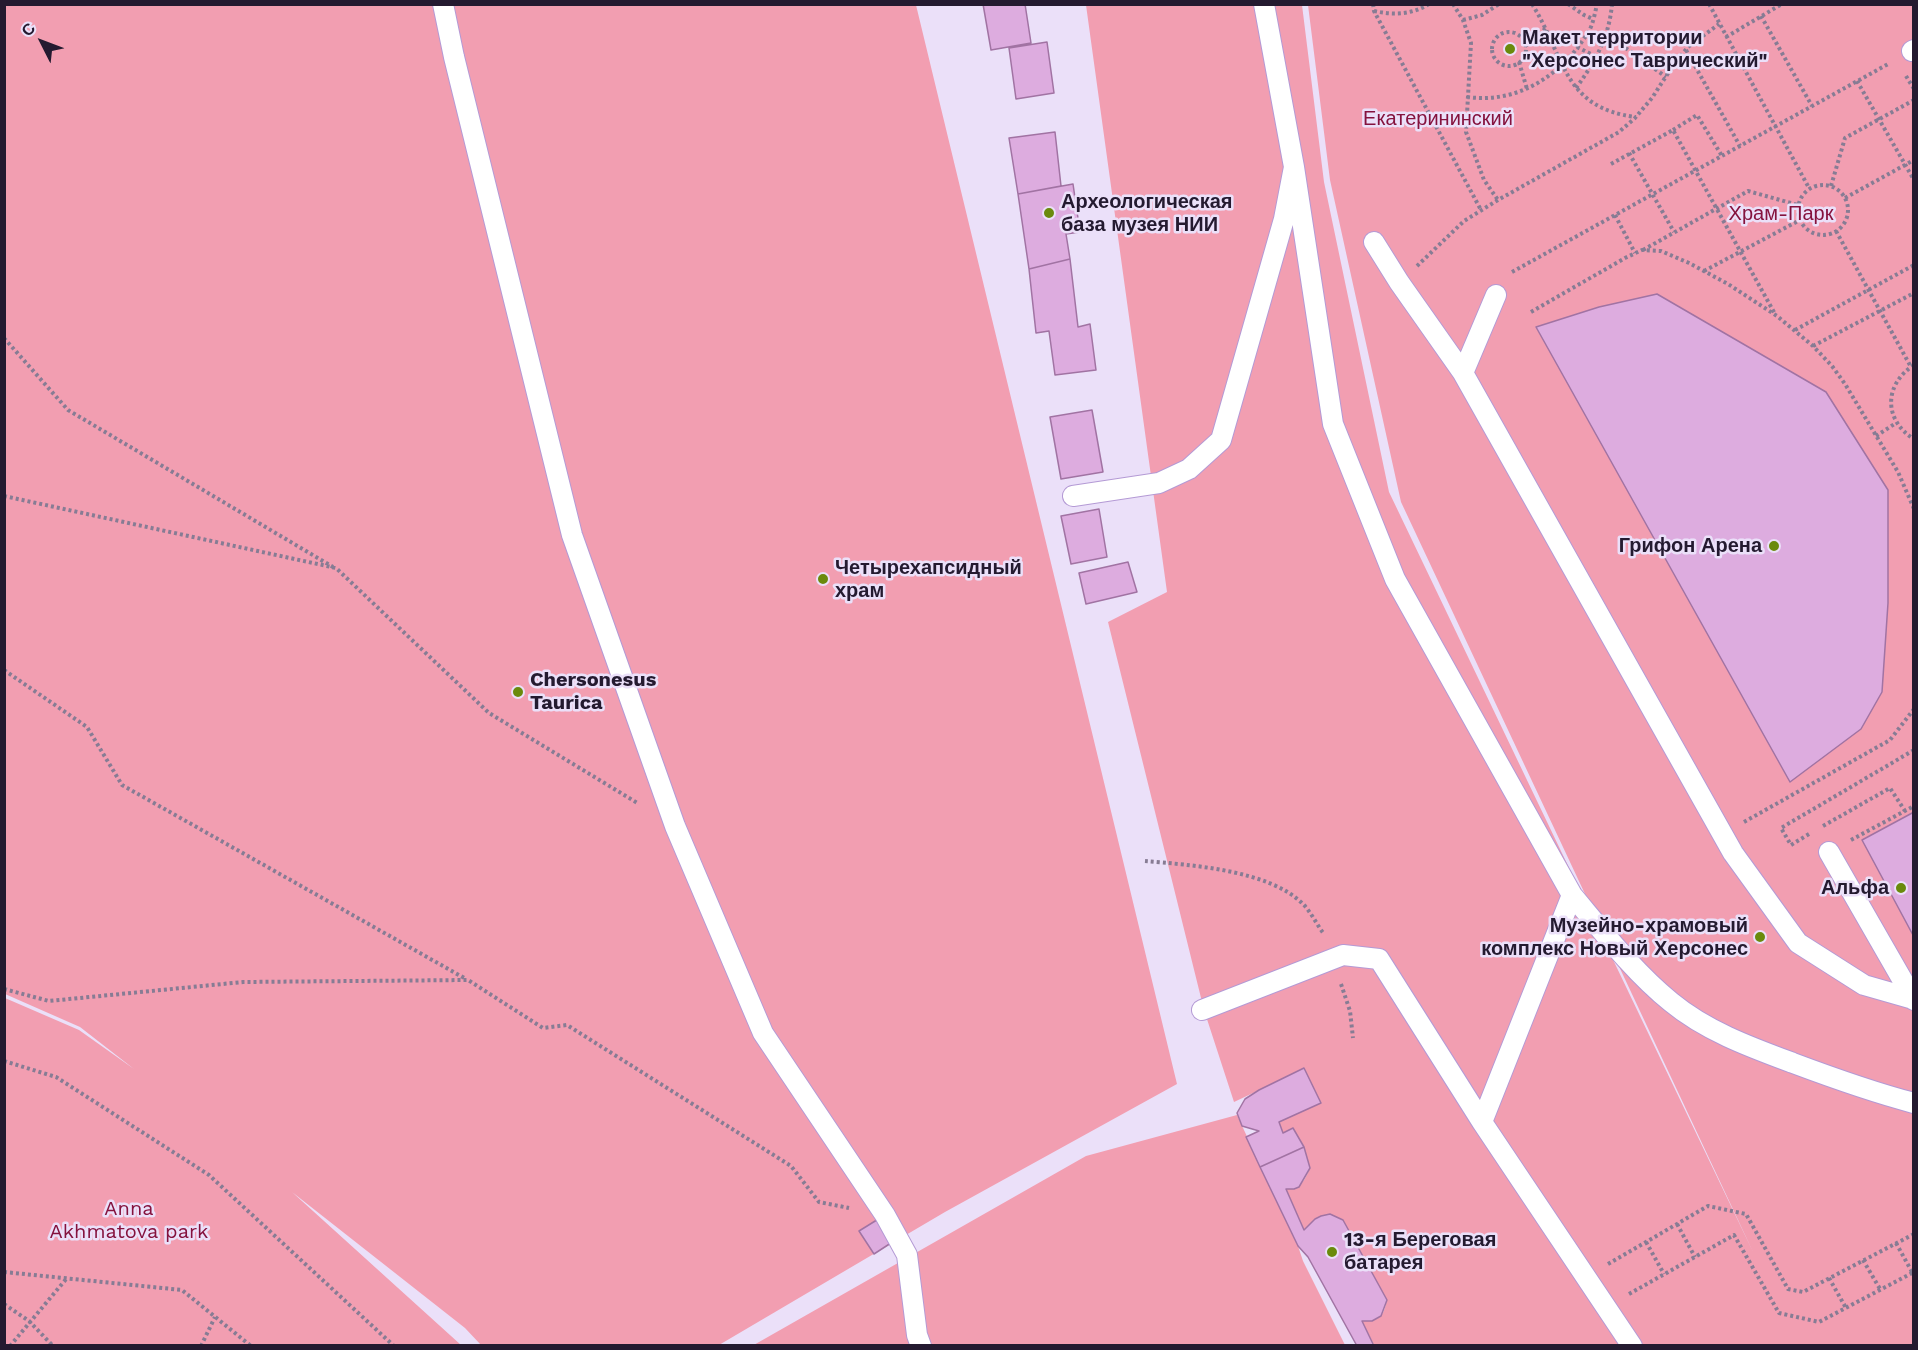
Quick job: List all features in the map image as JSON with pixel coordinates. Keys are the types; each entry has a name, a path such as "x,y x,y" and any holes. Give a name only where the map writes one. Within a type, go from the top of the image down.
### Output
{"lane":[{"path":"443,4 456,68 572,535 675,826 763,1034 885,1215 907,1255 916,1335 921,1346"},
{"path":"1264,4 1294,167 1333,424 1395,579 1572,895 1646,979 1691,1017 1719,1033 1772,1055 1860,1088 1914,1103"},
{"path":"1073,496 1159,483 1189,469 1221,440 1284,219 1294,167"},
{"path":"1374,242 1462,373 1733,853 1798,943 1864,984 1913,1000"},
{"path":"1462,373 1496,295"},
{"path":"1829,852 1913,1000"},
{"path":"1482,1122 1572,895"},
{"path":"1202,1010 1343,955 1379,959 1482,1122 1632,1346"}],"path":[{"path":"1373,4 1374,11 1481,210"},
{"path":"1374,11 1389,14 1406,13 1429,4"},
{"path":"1453,4 1463,20 1471,42 1466,132 1484,180 1498,200"},
{"path":"1463,20 1482,15 1499,4"},
{"path":"1568,4 1593,19"},
{"path":"1467,97 1493,99 1527,89 1554,72 1590,30 1597,4"},
{"path":"1576,88 1597,57 1606,34 1611,4"},
{"path":"1709,4 1809,188"},
{"path":"1726,37 1782,4"},
{"path":"1533,5 1562,64 1576,88 1586,99 1612,112 1636,117"},
{"path":"1761,16 1812,106"},
{"path":"1400,282 1464,221 1619,132 1652,98 1686,50 1700,36 1719,24"},
{"path":"1525,46 1546,28"},
{"path":"1511,32 1521,37 1525,46 1525,54 1519,62 1508,65 1498,62 1492,53 1493,43 1500,34 1511,32"},
{"path":"1606,34 1666,77"},
{"path":"1577,46 1597,57"},
{"path":"1686,50 1740,146"},
{"path":"1512,273 1913,51"},
{"path":"1519,62 1524,71 1527,89"},
{"path":"1857,81 1914,180"},
{"path":"1831,186 1845,138 1914,100"},
{"path":"1611,164 1697,115 1722,156"},
{"path":"1673,130 1777,316"},
{"path":"1629,153 1674,232"},
{"path":"1845,198 1914,160"},
{"path":"1818,185 1831,186 1842,192 1848,208 1847,217 1836,231 1828,234 1813,233 1806,229 1800,220 1798,205 1809,188 1818,185"},
{"path":"1531,312 1748,191 1798,205"},
{"path":"1615,215 1635,253"},
{"path":"1704,271 1800,220"},
{"path":"1836,231 1912,366 1904,371 1891,396 1896,423 1905,434 1914,439"},
{"path":"1642,250 1661,251 1728,284 1777,316 1813,346 1845,384 1898,472 1914,509"},
{"path":"1795,330 1914,265"},
{"path":"1813,346 1914,293"},
{"path":"4,338 68,410 336,568 489,713 675,826"},
{"path":"1876,436 1896,423"},
{"path":"4,496 336,568"},
{"path":"4,670 87,727 122,785 468,980 543,1028 567,1025 791,1166 819,1202 885,1215"},
{"path":"1722,835 1890,740 1914,709"},
{"path":"1811,833 1791,844 1781,828 1914,750"},
{"path":"1821,828 1890,788 1905,811"},
{"path":"1829,852 1914,806"},
{"path":"1145,861 1209,867 1271,883 1302,903 1325,936 1350,1011 1353,1038"},
{"path":"4,989 49,1001 243,982 468,980"},
{"path":"4,1060 56,1077 209,1175 394,1346"},
{"path":"1586,1277 1708,1206 1746,1214 1788,1289 1803,1292 1914,1234"},
{"path":"1677,1224 1695,1257"},
{"path":"1606,1306 1734,1235 1779,1313 1819,1322 1913,1272 1896,1243"},
{"path":"1646,1242 1664,1274"},
{"path":"1863,1260 1880,1289"},
{"path":"4,1272 182,1290 251,1346"},
{"path":"10,1346 67,1278"},
{"path":"1829,1278 1846,1308"},
{"path":"4,1304 29,1321 53,1346"},
{"path":"201,1346 215,1317"}],"green space":[{"name":"Anna Akhmatova park","path":"5,5 916,5 1177,1084 945,1212 719,1345 481,1345 465,1328 292,1192 461,1345 5,1345 5,998 79,1030 134,1069 80,1027 5,994"},
{"path":"1086,5 1302,5 1324,182 1389,492 1754,1254 1401,502 1330,180 1308,5 1913,5 1913,1345 1374,1345 1362,1321 1380,1317 1387,1300 1343,1220 1337,1217 1322,1216 1304,1230 1286,1189 1298,1186 1310,1168 1304,1147 1293,1128 1283,1133 1279,1122 1321,1103 1304,1069 1234,1102 1204,1010 1108,622 1167,592"},
{"path":"1237,1115 1303,1261 1345,1345 752,1346 1086,1156"}],"building":[{"path":"983,4 1025,4 1031,43 991,50"},
{"path":"1047,42 1054,93 1016,99 1009,48"},
{"path":"1055,132 1061,186 1018,194 1009,138"},
{"name":"Археологическая база музея НИИ","path":"1073,184 1080,232 1066,234 1070,259 1029,269 1018,194"},
{"path":"1070,259 1078,327 1090,324 1096,370 1055,375 1049,331 1036,333 1029,269"},
{"name":"Грифон Арена","path":"1657,294 1826,392 1888,490 1888,603 1882,692 1861,729 1790,782 1536,327 1599,307"},
{"path":"1092,410 1103,472 1061,479 1050,417"},
{"path":"1099,509 1107,557 1071,564 1061,516"},
{"path":"1128,562 1137,592 1086,604 1079,573"},
{"name":"Альфа","path":"1914,812 1914,937 1862,840"},
{"path":"1304,1068 1321,1103 1279,1122 1283,1133 1293,1128 1304,1147 1260,1167 1246,1137 1259,1131 1242,1126 1237,1113 1245,1099"},
{"name":"13-я Береговая батарея","path":"1304,1147 1310,1168 1299,1187 1286,1189 1304,1230 1321,1216 1330,1214 1343,1220 1387,1300 1381,1316 1372,1321 1362,1321 1374,1346 1357,1346 1308,1257 1298,1246 1260,1167"},
{"path":"880,1218 894,1241 874,1254 859,1231"}],"place":[{"name":"Макет территории \"Херсонес Таврический\"","path":"1510,49"},
{"name":"Археологическая база музея НИИ","path":"1049,213"},
{"name":"Грифон Арена","path":"1774,546"},
{"name":"Четырехапсидный храм","path":"823,579"},
{"name":"Chersonesus Taurica","path":"518,692"},
{"name":"Альфа","path":"1901,888"},
{"name":"Музейно-храмовый комплекс Новый Херсонес","path":"1760,937"},
{"name":"13-я Береговая батарея","path":"1332,1252"}],"park label":[{"name":"Екатерининский","path":"1438,119"},
{"name":"Храм-Парк","path":"1781,214"}]}
